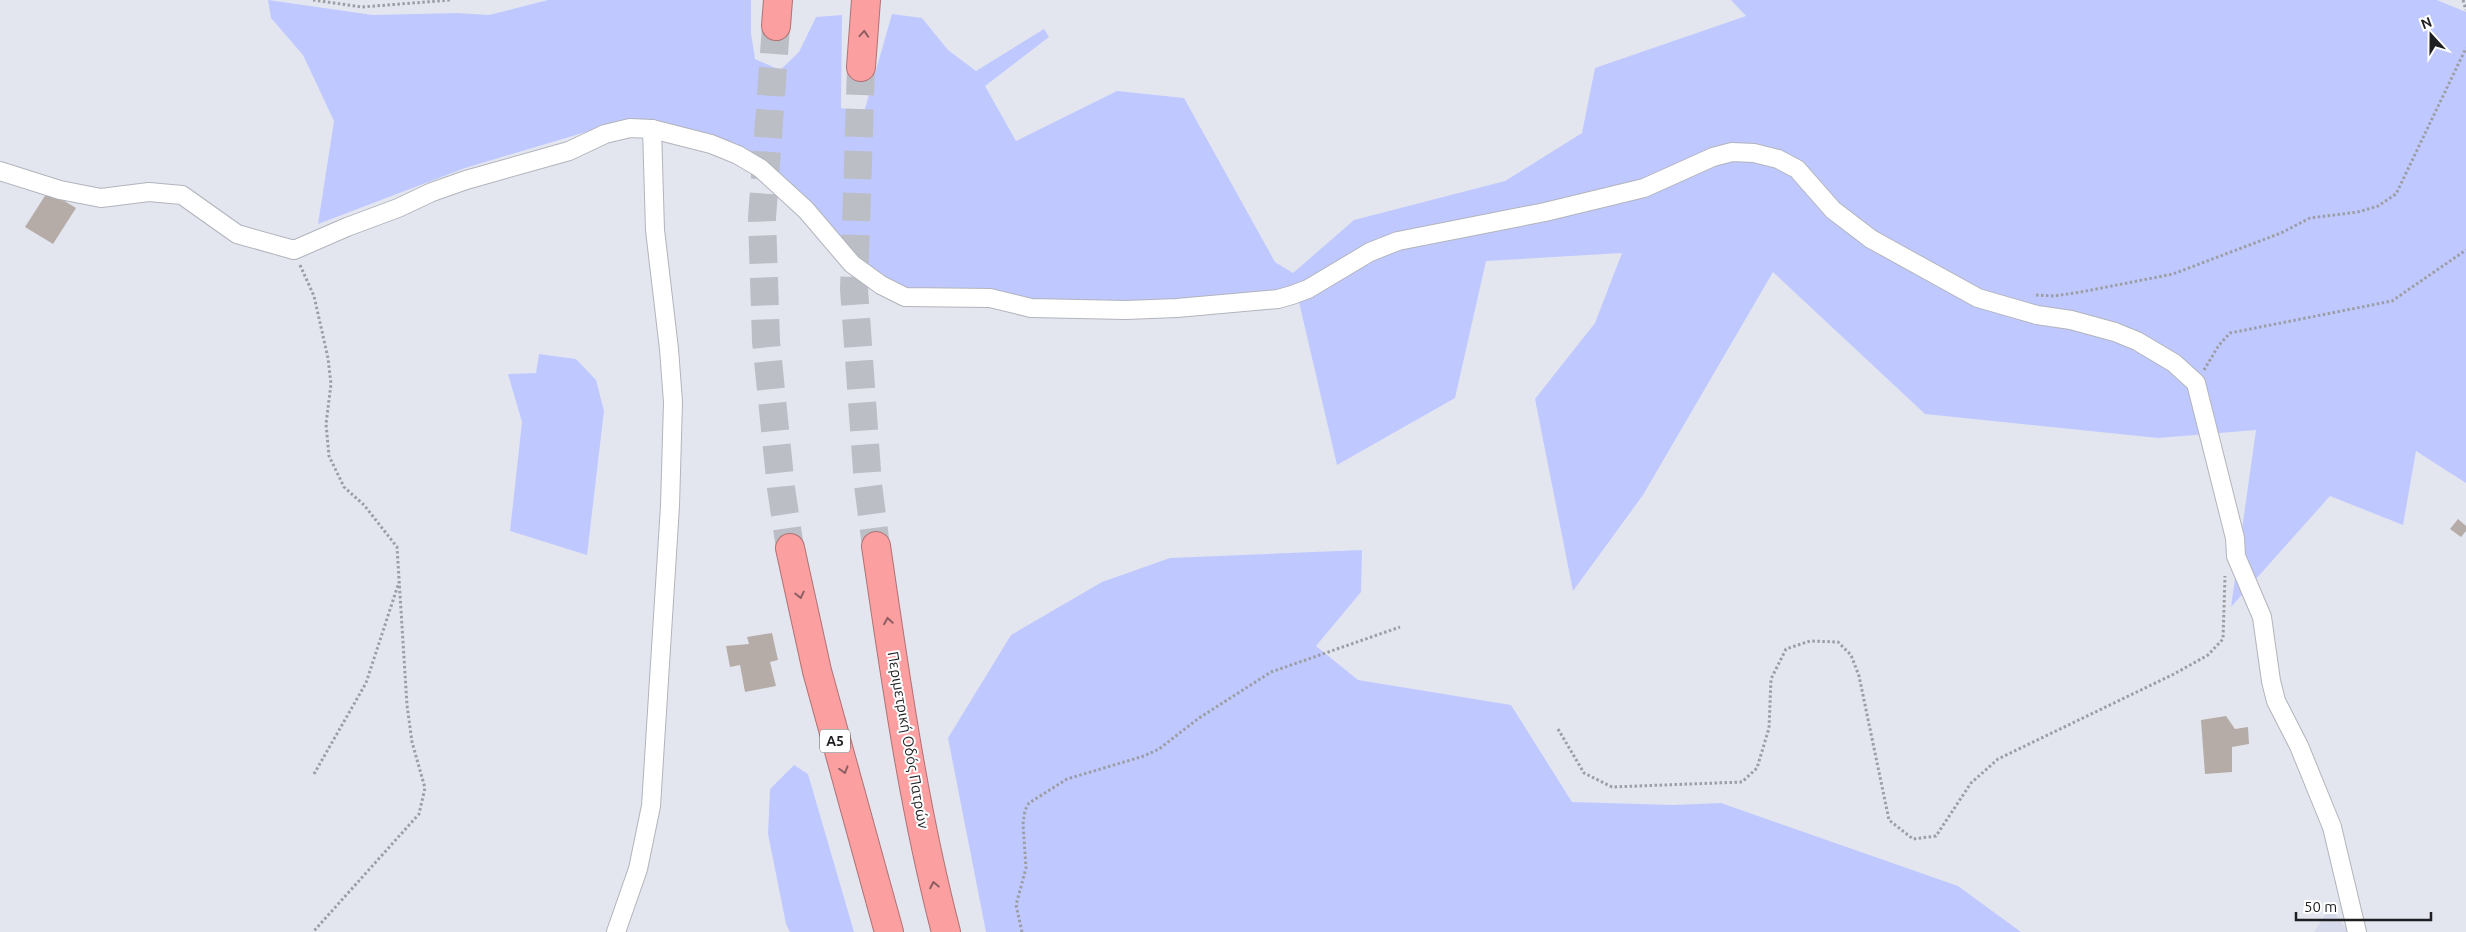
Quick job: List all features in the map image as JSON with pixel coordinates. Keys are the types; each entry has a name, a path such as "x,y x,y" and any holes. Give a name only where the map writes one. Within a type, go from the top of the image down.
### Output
{"highway":[{"path":"861,68 866,0"},
{"name":"Περιμετρική Οδός Πατρών","path":"876,546 910,756 936,892 946,932"},
{"name":"Α5","path":"790,548 817,671 889,932"}],"street":[{"path":"0,171 60,190 100,198 149,192 172,192 182,195 237,234 294,250 398,208 432,192 466,180 569,151 605,134 630,128 652,129 720,147 760,168 806,210 852,264 896,293 917,299 990,298 1031,308 1077,310 1177,308 1278,299 1308,289 1356,260 1398,241 1545,212 1644,188 1713,157 1732,152 1754,152 1778,159 1797,169 1833,210 1871,239 1941,279 1978,298 2038,315 2071,320 2115,332 2137,341 2174,363 2196,383 2235,538 2236,556 2262,617 2276,701 2299,746 2332,827 2356,932"},
{"path":"616,932 638,869 651,806 671,487 672,394 655,230 652,129"}],"path":[{"path":"312,0 362,7 451,0"},
{"path":"2463,0 2466,10"},
{"path":"2026,295 2054,296 2173,274 2281,233 2310,218 2358,212 2378,206 2396,194 2466,48"},
{"path":"294,250 314,296 328,358 331,384 326,424 329,456 344,487 364,505 398,547 412,742 425,788 419,814 313,932"},
{"path":"2196,383 2219,345 2230,334 2392,301 2466,250"},
{"path":"1558,729 1584,773 1612,787 1742,782 1757,768 1769,728 1772,679 1786,649 1810,641 1838,642 1851,655 1859,676 1889,820 1913,839 1936,836 1971,783 1998,759 2174,674 2208,655 2223,639 2225,571"},
{"path":"314,774 366,683 400,578"},
{"path":"1022,932 1016,905 1026,868 1023,824 1025,810 1029,803 1067,779 1144,756 1159,749 1199,718 1272,672 1400,627"}],"shaded area":[{"path":"268,0 373,15 457,13 489,15 548,0 751,0 751,33 755,59 780,70 799,52 816,17 842,15 841,108 864,112 892,14 922,18 948,50 976,71 1044,29 1049,37 985,86 1016,141 1117,91 1184,98 1275,262 1293,273 1354,220 1505,181 1582,133 1595,68 1746,16 1731,0 2437,0 2466,12 2466,483 2416,451 2403,525 2330,496 2231,607 2256,430 2158,438 1925,414 1773,272 1643,495 1573,591 1535,399 1595,323 1622,253 1486,261 1455,398 1337,465 1295,285 1278,291 1167,301 1042,303 909,293 863,265 734,146 700,131 640,121 606,126 465,168 318,224 334,121 303,55 271,18"},
{"path":"539,354 576,359 596,380 604,411 587,555 510,531 522,422 508,374 536,373"},
{"path":"1362,550 1361,592 1316,646 1358,680 1511,705 1572,802 1673,805 1721,803 1958,886 2021,932 986,932 948,738 1011,635 1102,582 1170,558"},
{"path":"794,765 808,774 854,932 790,932 786,924 768,834 770,789"},
{"path":"2330,908 2349,932 2314,932"}],"building":[{"path":"48,191 76,208 53,244 25,227"},
{"path":"2458,519 2466,526 2466,531 2461,537 2450,529"},
{"path":"772,633 778,660 770,662 776,686 745,692 740,665 730,667 726,646 749,644 747,637"},
{"path":"2226,716 2235,729 2248,727 2249,744 2232,747 2232,772 2205,774 2201,720"}],"tunnel":[{"path":"776,26 762,218 766,341 781,488 790,548"},
{"path":"861,67 854,289 868,485 876,546"}]}
